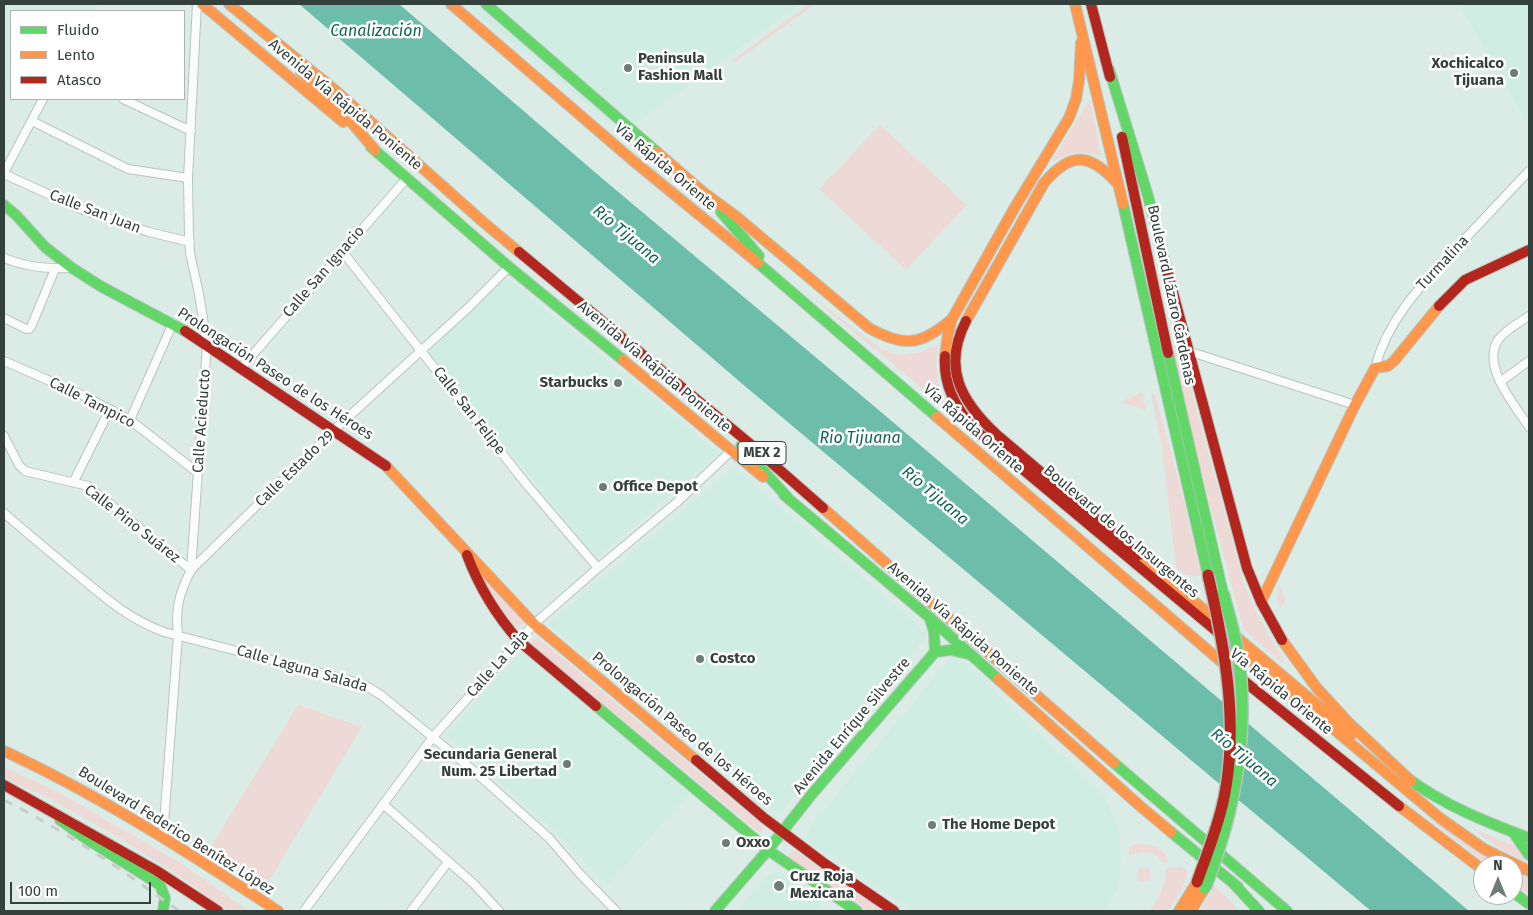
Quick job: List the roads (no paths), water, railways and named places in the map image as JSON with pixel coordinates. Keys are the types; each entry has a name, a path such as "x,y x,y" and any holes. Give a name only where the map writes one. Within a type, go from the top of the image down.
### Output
{"main road":[{"name":"Avenida Vía Rápida Poniente","path":"202,4 375,150 509,267 573,318 929,617 1140,806 1267,911"},
{"name":"Avenida Vía Rápida Poniente","path":"229,4 336,91 482,221 750,442 1178,819 1287,911"},
{"name":"Vía Rápida Oriente","path":"451,4 1247,684 1473,862"},
{"path":"486,4 703,192 737,217 869,328 886,338 910,342 922,340 939,332 952,319"},
{"name":"Boulevard Lázaro Cárdenas","path":"1075,4 1148,308 1222,632 1229,675 1231,693 1230,755 1226,787 1201,885"},
{"name":"Boulevard Lázaro Cárdenas","path":"1091,4 1108,69 1169,357 1239,659 1243,729 1236,790 1222,846 1201,885"},
{"name":"Boulevard de los Insurgentes","path":"1081,28 1081,71 1078,94 1069,118 1053,147 1014,207 952,319 946,336 944,350 946,380 954,403 972,427 1440,818 1484,849 1529,871"},
{"path":"267,35 352,123 375,150"},
{"path":"1108,69 1148,196 1247,568 1261,602 1280,637 1316,687 1349,723 1411,782"},
{"name":"Boulevard de los Insurgentes","path":"1117,183 1106,170 1093,162 1080,159 1068,161 1054,170 1044,183 965,324 957,347 954,362 956,377 959,388 971,408 981,421 1017,453 1411,782 1436,798 1469,814 1529,838"},
{"path":"703,192 791,293"},
{"name":"Prolongación Paseo de los Héroes","path":"4,205 46,247 72,268 102,287 173,322 397,474 466,552 534,624 783,832 825,864 894,911"},
{"path":"1014,207 1025,218"},
{"path":"1261,602 1355,405 1375,368 1383,368 1394,361 1435,310 1465,280 1529,250"},
{"path":"688,392 752,456 789,499"},
{"name":"Prolongación Paseo de los Héroes","path":"466,552 479,584 503,623 519,640 768,850 857,911"},
{"path":"929,617 934,628 935,652 952,650 974,657"},
{"name":"Avenida Enríque Silvestre","path":"715,911 783,832 812,794 935,652"},
{"name":"Boulevard Federico Benítez López","path":"4,751 64,779 163,837 278,911"},
{"path":"4,786 157,871 218,911"},
{"path":"53,812 70,828 160,885 164,890 167,902 163,911"},
{"path":"1513,832 1529,855"},
{"path":"1233,883 1259,911"},
{"path":"1179,911 1201,885"},
{"path":"1191,911 1201,885"}],"street":[{"name":"Calle Acieducto","path":"163,837 178,635 176,617 180,592 191,570 207,344 190,242 188,178 197,4"},
{"path":"4,173 43,100"},
{"path":"125,100 191,132"},
{"path":"32,121 128,169 188,178"},
{"name":"Turmalina","path":"1375,368 1383,343 1400,313 1412,297 1529,171"},
{"name":"Calle San Juan","path":"4,173 83,210 149,232 190,242"},
{"name":"Calle San Ignacio","path":"242,368 407,178"},
{"name":"Calle San Felipe","path":"342,252 527,485 598,568"},
{"path":"4,258 20,264 56,269 72,268"},
{"name":"Calle Estado 29","path":"191,570 334,430 468,308 509,267"},
{"path":"4,318 29,329 56,269"},
{"path":"1529,316 1503,334 1494,348 1494,363 1500,382 1529,427"},
{"path":"130,420 173,322"},
{"path":"1188,351 1355,405"},
{"name":"Calle Tampico","path":"4,361 130,420 198,473"},
{"path":"1500,382 1529,361"},
{"path":"74,481 110,409"},
{"name":"Calle Pino Suárez","path":"4,436 19,465 25,472 74,481 88,486 191,570"},
{"name":"Calle La Laja","path":"304,911 433,737 519,640 534,624 598,568 676,503 731,451"},
{"name":"Calle Laguna Salada","path":"4,513 128,615 144,625 338,677 368,687 381,695 433,737 549,838 580,874 616,911"},
{"path":"383,804 474,884 499,911"},
{"path":"411,911 448,862"}],"water":[{"name":"Rio Tijuana","path":"299,4 399,4 604,180 881,412 1469,911 1371,911 746,387"}],"railway":[{"path":"4,800 94,852 179,911"}],"place":[{"name":"Peninsula Fashion Mall","path":"628,68"},
{"name":"Xochicalco Tijuana","path":"1514,73"},
{"name":"Starbucks","path":"618,383"},
{"name":"Office Depot","path":"603,487"},
{"name":"Costco","path":"700,659"},
{"name":"Secundaria General Num. 25 Libertad","path":"567,764"},
{"name":"The Home Depot","path":"932,825"},
{"name":"Oxxo","path":"726,843"},
{"name":"Cruz Roja Mexicana","path":"779,886"}],"water label":[{"name":"Canalización","path":"376,32"},
{"name":"Río Tijuana","path":"626,235"},
{"name":"Río Tijuana","path":"935,496"},
{"name":"Río Tijuana","path":"1244,758"}]}
